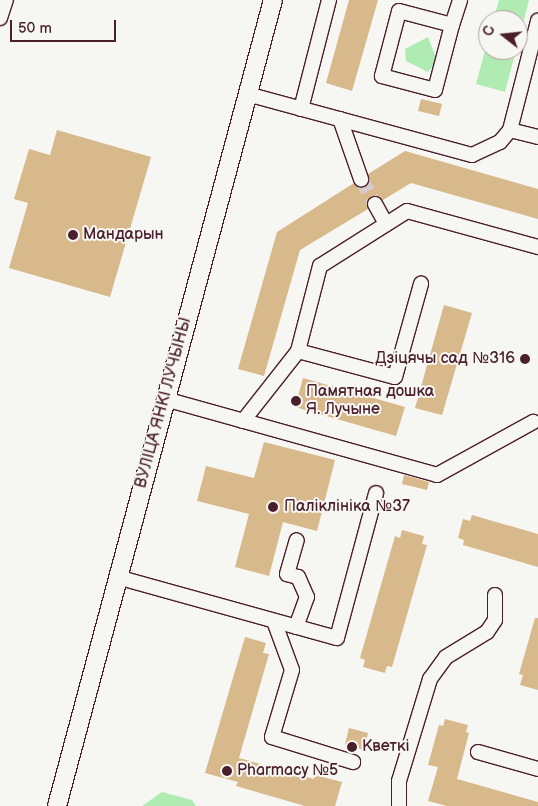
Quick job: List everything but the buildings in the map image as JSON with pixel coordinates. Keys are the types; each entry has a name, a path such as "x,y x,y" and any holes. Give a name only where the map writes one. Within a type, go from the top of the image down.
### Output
{"main road":[{"name":"ВУЛІЦА ЯНКІ ЛУЧЫНЫ","path":"57,806 272,0"}],"street":[{"path":"0,18 6,0"},
{"path":"301,109 330,0"},
{"path":"452,25 399,11 382,76 435,90 460,0"},
{"path":"247,94 472,155 500,142 510,130 538,21"},
{"path":"340,119 361,178"},
{"path":"510,130 538,137"},
{"path":"375,204 386,224"},
{"path":"244,421 298,351 320,266 386,224 407,212 538,247"},
{"path":"298,351 395,378 421,284"},
{"path":"165,399 437,475 533,422"},
{"path":"117,577 336,638 376,493"},
{"path":"296,627 307,597 298,577 287,574 297,540"},
{"path":"399,806 399,781 430,679 446,657 486,632 495,620 495,595"},
{"path":"274,621 292,670 272,736 354,762"},
{"path":"478,752 538,769"}],"green space":[{"path":"499,0 529,0 526,10 496,10"},
{"path":"428,37 437,61 428,72 406,61 405,49"},
{"path":"483,60 513,60 505,92 476,84"},
{"path":"162,792 192,800 196,806 142,806"}],"tunnel":[{"path":"361,179 375,204"}],"place":[{"name":"Мандарын","path":"73,235"},
{"name":"Дзіцячы сад №316","path":"525,359"},
{"name":"Памятная дошка Я. Лучыне","path":"296,401"},
{"name":"Паліклініка №37","path":"273,507"},
{"name":"Кветкі","path":"352,747"},
{"name":"Pharmacy №5","path":"227,771"}]}
